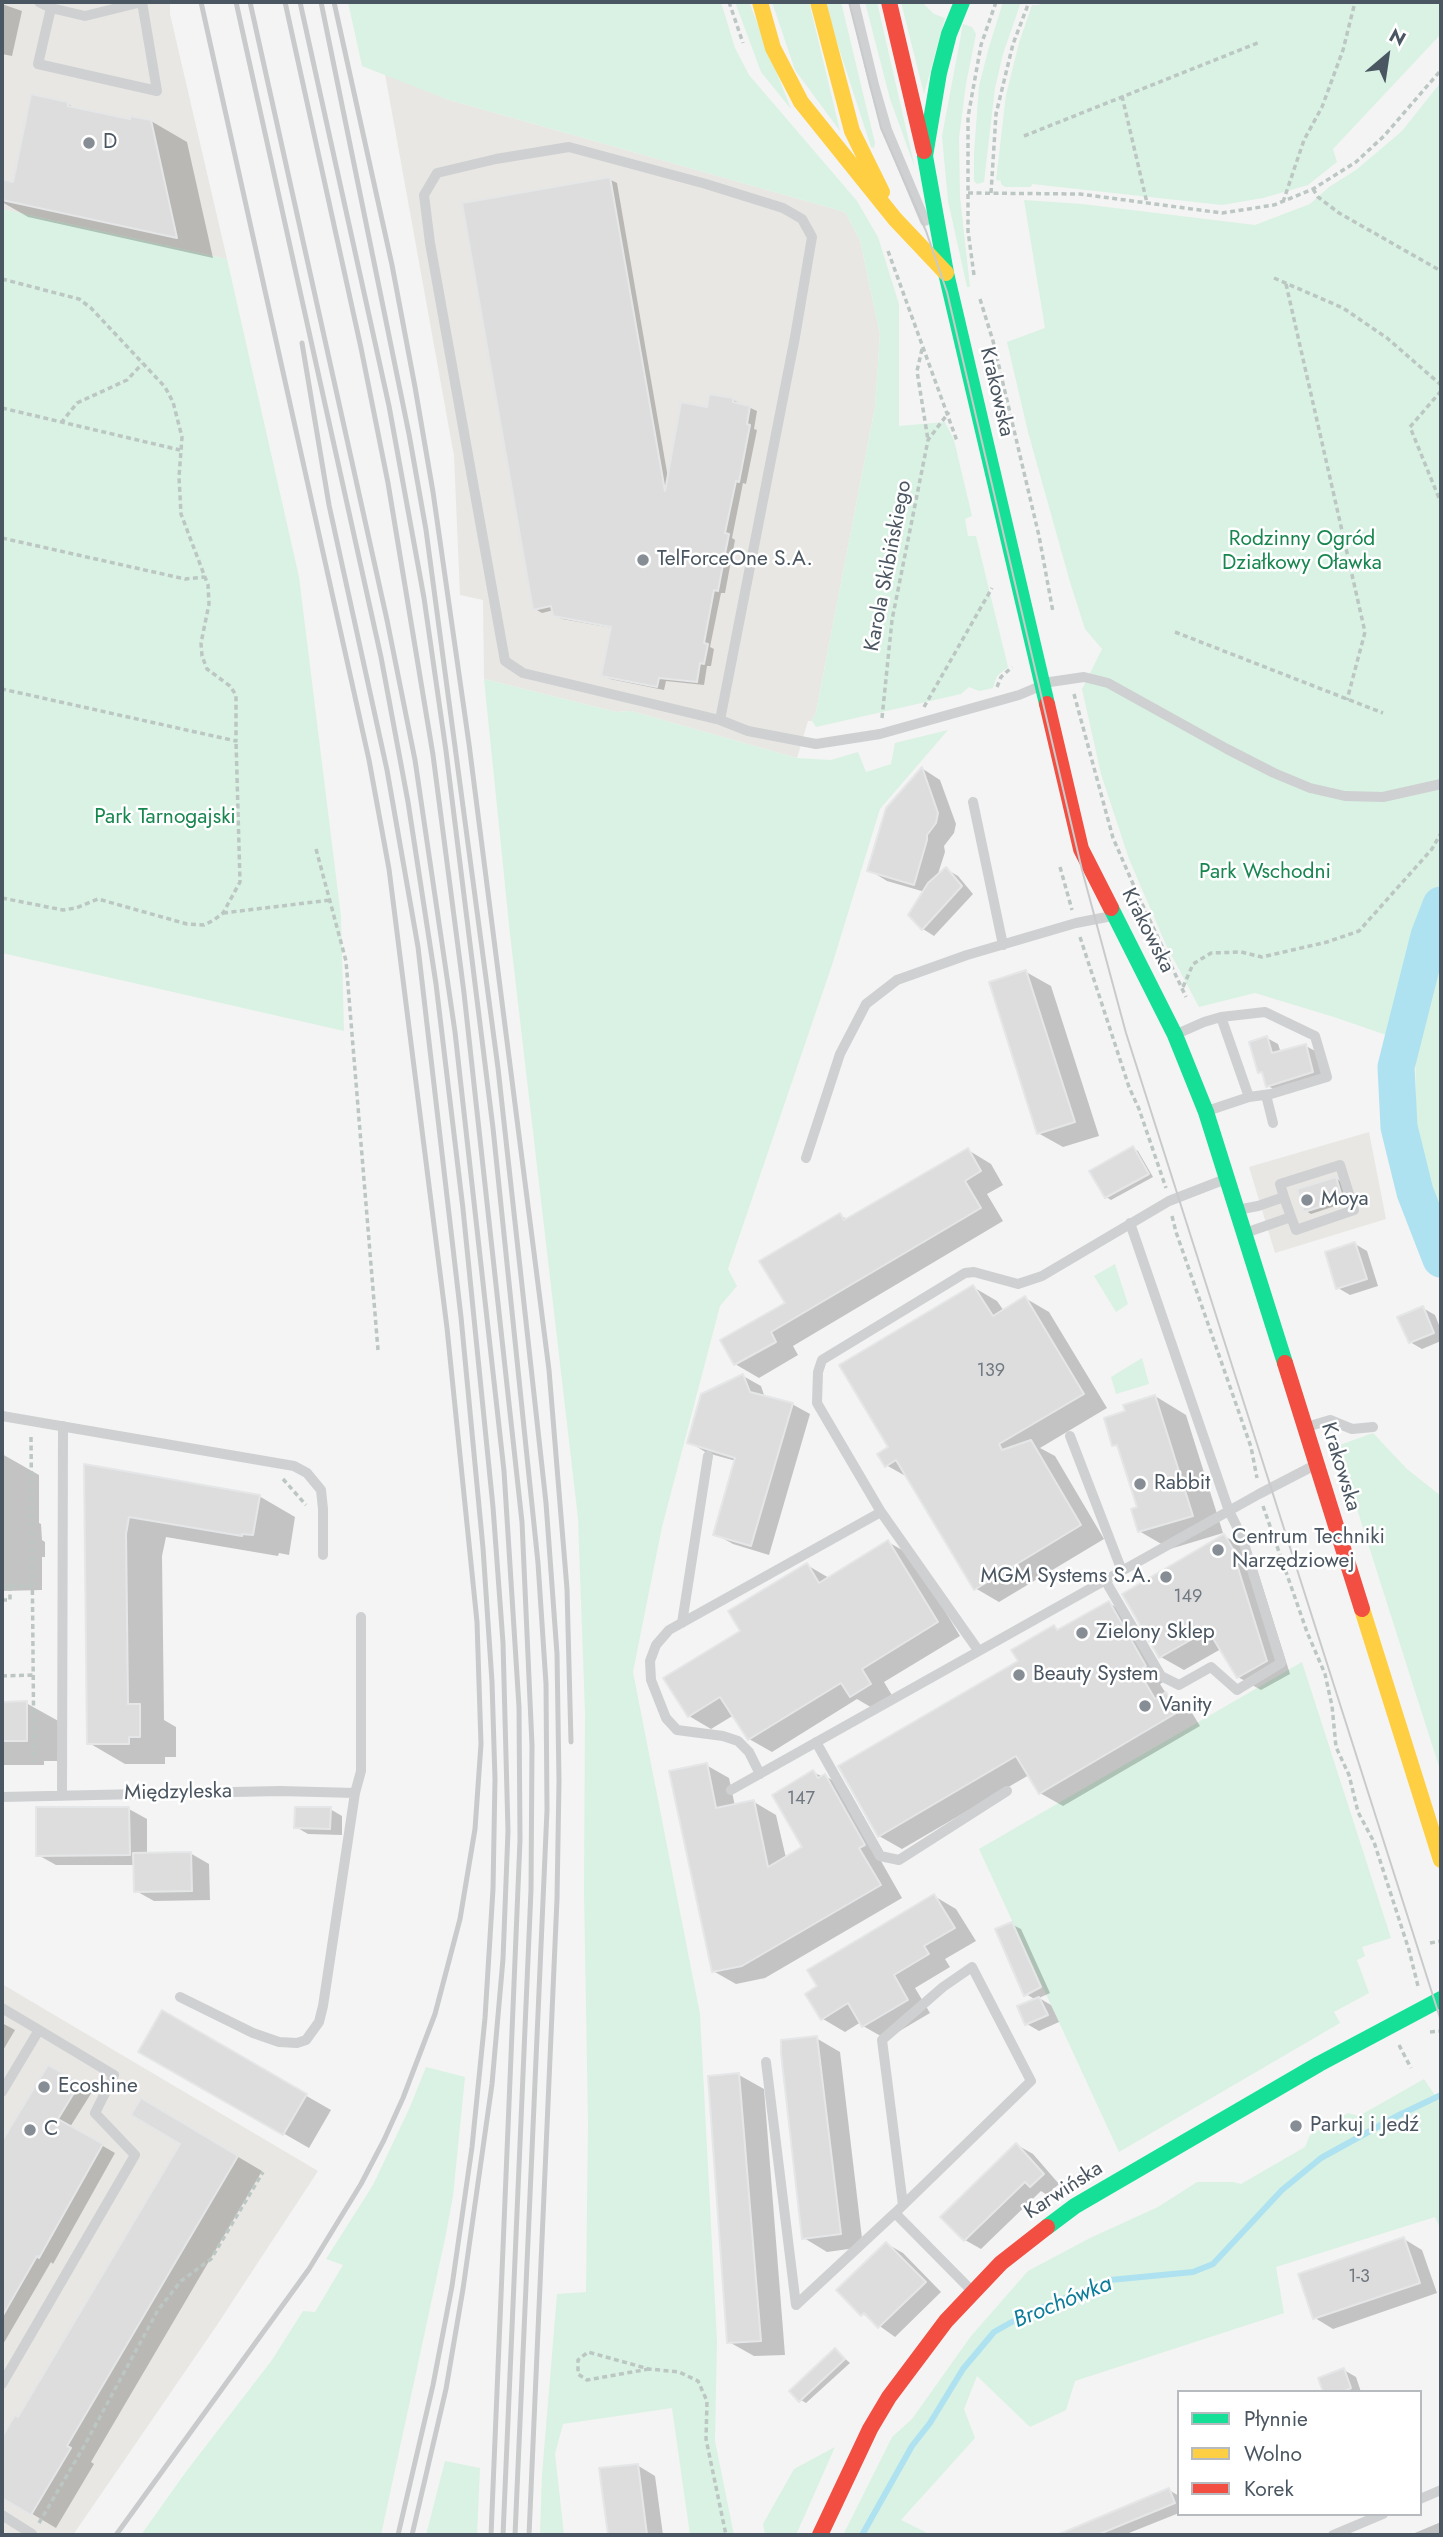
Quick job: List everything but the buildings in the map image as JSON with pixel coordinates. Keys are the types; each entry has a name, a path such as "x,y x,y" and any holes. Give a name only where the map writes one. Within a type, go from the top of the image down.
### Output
{"main road":[{"path":"760,2 773,48 795,93 895,219 946,273"},
{"path":"818,2 852,131 895,219"},
{"name":"Krakowska","path":"889,2 925,156 946,273 1081,849 1175,1035 1206,1112 1441,1860"},
{"path":"925,156 939,73 949,34 962,2"},
{"name":"Karwińska","path":"820,2535 870,2429 889,2397 919,2355 972,2291 1010,2255 1075,2206 1319,2064 1441,1999"}],"lane":[{"path":"39,2 51,8 85,16 142,2 157,91 38,64 51,8"},
{"path":"854,2 873,85 887,130 946,273"},
{"path":"720,720 812,237 802,219 783,208 569,147 496,159 437,173 424,195 430,243 505,661 523,673 720,720 748,730 816,744 880,734 1019,695 1070,677 1084,677 1108,683 1239,755 1310,788 1345,796 1383,797 1441,784"},
{"path":"973,802 1003,945"},
{"path":"806,1157 840,1054 866,1004 897,980 1003,945 1116,915"},
{"path":"1175,1035 1221,1017 1265,1012 1315,1036 1327,1077 1266,1095 1249,1097 1206,1112"},
{"path":"1221,1017 1249,1097"},
{"path":"1266,1095 1273,1124"},
{"path":"1340,1165 1354,1210 1296,1230 1291,1217 1280,1184 1340,1165"},
{"path":"978,1650 881,1512 817,1403 818,1372 822,1360 965,1273 974,1272 1018,1284 1042,1276 1169,1201 1227,1178"},
{"path":"1236,1209 1258,1206 1284,1197"},
{"path":"1244,1233 1291,1217"},
{"path":"1105,1580 1161,1675 1179,1685 1211,1667 1237,1690 1281,1663 1242,1538 1229,1511 1130,1223"},
{"path":"2,1416 294,1465 307,1473 321,1490 323,1555"},
{"path":"1306,1427 1330,1420 1352,1429 1373,1427"},
{"path":"62,1796 63,1426"},
{"path":"1070,1436 1122,1571"},
{"path":"682,1623 708,1455"},
{"path":"731,1790 978,1650 1317,1464"},
{"path":"760,1774 749,1752 738,1741 723,1736 677,1730 666,1718 651,1681 650,1661 656,1645 669,1630 881,1512"},
{"path":"180,1997 272,2040 297,2043 310,2037 323,2006 355,1793 361,1770 361,1617"},
{"path":"816,1742 880,1856 899,1860 1007,1791"},
{"name":"Międzyleska","path":"2,1797 280,1791 355,1793"},
{"path":"766,2062 796,2305 899,2209 1031,2081 972,1967 943,1987 882,2040 899,2209 972,2291"},
{"path":"2,2008 114,2075 95,2113 135,2155 2,2384"},
{"path":"2,2092 39,2030"},
{"path":"1422,2498 1441,2490"},
{"path":"2,2515 32,2534"},
{"path":"1333,2535 1378,2516"}],"path":[{"path":"729,2 747,54"},
{"path":"976,287 968,231 968,117 981,45 996,2"},
{"path":"991,193 996,114 1013,44 1029,2"},
{"path":"1038,2 1046,2"},
{"path":"1283,202 1304,140 1322,107 1343,50 1355,2"},
{"path":"1024,136 1260,42"},
{"path":"968,193 1080,194 1222,213 1283,202 1313,189 1356,162 1384,136 1441,69"},
{"path":"1122,96 1147,203"},
{"path":"1313,189 1318,197 1339,213 1441,271"},
{"path":"887,246 949,412 960,449"},
{"path":"1274,278 1343,308 1387,338 1441,385"},
{"path":"2,279 79,299 91,307 165,387 173,402 183,437 178,497 181,514 205,577 209,604 201,643 202,656 207,669 230,686 236,695 240,877 237,890 223,913 204,925 187,924 99,900 63,910 2,898"},
{"path":"1286,284 1365,632 1347,699"},
{"path":"980,298 993,341 1039,536 1054,615"},
{"path":"923,347 917,371 928,440"},
{"path":"61,423 78,403 127,380 143,364"},
{"path":"1441,391 1410,427 1441,503"},
{"path":"2,408 180,450"},
{"name":"Karola Skibińskiego","path":"880,734 892,620 928,440 949,412"},
{"path":"2,538 185,579 205,577"},
{"path":"911,726 934,692 992,588"},
{"path":"1175,632 1383,713"},
{"path":"1070,677 1114,838 1182,989 1193,964 1211,953 1241,952 1262,957 1327,942 1359,931 1432,849 1441,833"},
{"path":"2,689 236,741"},
{"path":"316,849 346,961 378,1350"},
{"path":"223,913 331,900"},
{"path":"22,1436 62,1443"},
{"path":"31,1437 34,1762"},
{"path":"273,1478 283,1479 311,1510"},
{"path":"1259,1494 1275,1545 1325,1674 1332,1706 1336,1747 1349,1775 1359,1812 1374,1842 1411,1949 1418,1985 1415,1990"},
{"path":"2,1586 33,1586"},
{"path":"2,1600 10,1600 10,1586"},
{"path":"2,1676 34,1675"},
{"path":"1430,1943 1441,1941"},
{"path":"1407,2039 1399,2044 1410,2068"},
{"path":"32,2534 159,2310 181,2281 211,2259 263,2172"},
{"path":"649,2369 587,2380 578,2374 579,2360 588,2352 649,2369 679,2372 698,2381 707,2401 706,2439 726,2535"}],"shaded area":[{"path":"2,2 170,2 170,14 227,259 2,209"},
{"path":"385,74 446,99 845,212 860,240 880,334 875,407 816,712 812,721 808,721 797,758 631,711 616,712 484,679 483,600 460,595 454,456"},
{"path":"1369,1132 1386,1219 1275,1253 1249,1167"},
{"path":"2,1984 318,2171 215,2328 73,2535 2,2535"}],"green space":[{"path":"348,2 721,2 735,48 749,75 857,201 878,237 899,304 899,426 945,422 954,440 972,516 965,519 968,536 976,536 1008,667 997,676 993,688 979,691 969,687 961,694 816,727 812,721 816,712 875,407 880,334 860,240 845,212 446,99 362,66"},
{"path":"735,2 749,2 791,109 761,72"},
{"path":"772,2 809,2 840,131 795,70"},
{"path":"824,2 841,2 874,148 871,147"},
{"path":"865,2 877,2 915,168 890,99"},
{"path":"901,2 922,2 934,14 945,18 924,94"},
{"path":"1003,2 1021,2 1003,54 995,88 984,182 977,184 974,181 974,153 979,86"},
{"path":"1041,2 1441,2 1441,34 1333,149 1337,162 1308,185 1263,198 1222,205 1032,184 1031,187 1005,187 1001,181 996,180 1006,95 1032,5 1039,5"},
{"path":"963,24 972,27 976,34 959,138 960,197 970,287 967,287 948,201 942,136"},
{"path":"1441,82 1441,1222 1417,1158 1415,1045 1255,993 1199,1007 1166,945 1129,859 1101,774 1082,689 1102,649 1085,629 1070,582 1028,432 1007,342 1045,328 1024,200 1082,204 1255,225 1310,204 1329,187 1356,170 1402,131"},
{"name":"Park Tarnogajski","path":"2,209 227,259 299,577 341,917 344,1031 2,953"},
{"path":"484,679 616,712 631,711 797,758 831,760 858,752 866,772 891,764 895,743 948,730 880,809 832,965 728,1269 737,1286 720,1306 662,1527 633,1672 700,2014 717,2341 715,2441 734,2535 690,2535 672,2408 563,2424 555,2454 564,2535 540,2535 542,2475 557,2294 586,2292 588,2124 584,1891 585,1713 578,1518 510,934"},
{"path":"1115,1264 1128,1304 1116,1312 1094,1276"},
{"path":"1142,1358 1149,1384 1116,1394 1111,1377"},
{"path":"1373,1433 1407,1469 1441,1496 1441,1773 1337,1446"},
{"path":"1302,1662 1391,1938 1362,1947 1365,1956 1357,1960 1369,1993 1334,2012 1340,2023 1119,2152 979,1849"},
{"path":"426,2067 465,2077 453,2196 381,2535 141,2535 272,2360 303,2311 315,2312 343,2265 326,2259 373,2185"},
{"path":"1424,2079 1441,2104 1441,2230 1435,2217 1276,2267 1284,2313 1075,2381 1066,2410 1030,2427 977,2376 964,2409 975,2438 901,2520 931,2535 843,2535 892,2437 912,2419 971,2336 1028,2271 1090,2238 1158,2207 1197,2182 1241,2184 1305,2147 1310,2135 1348,2113 1359,2116"},
{"path":"835,2447 796,2535 765,2535 763,2524 794,2469"},
{"path":"445,2461 480,2468 477,2535 426,2535"}],"waterway":[{"path":"1441,905 1429,936 1396,1067 1399,1127 1415,1192 1441,1259"},
{"name":"Brochówka","path":"862,2535 912,2446 930,2423 963,2369 994,2332 1026,2314 1110,2280 1193,2272 1213,2264 1282,2190 1321,2158 1441,2095"}],"tram line":[{"path":"849,2 881,128 926,231 947,292 1082,870 1126,1033 1441,2021"}],"railway":[{"path":"116,2535 309,2269 361,2184 384,2140 435,2014 460,1919 475,1829 481,1744 477,1622 447,1328 389,869 369,760 201,2"},
{"path":"236,2 381,657 408,802 436,984 463,1209 493,1507 503,1643 508,1831 503,1959 492,2084 446,2389 412,2535"},
{"path":"250,2 387,620 415,760 455,1032 504,1471 519,1707 520,1840 491,2535"},
{"path":"285,2 388,483 433,755 464,993 522,1522 532,1745 531,1890 503,2535"},
{"path":"300,2 389,406 424,598 493,1128 538,1563 546,1684 547,1810 515,2535"},
{"path":"321,2 426,530 498,1068 546,1503 557,1654 559,1781 557,1899 529,2535"},
{"path":"334,2 392,265 415,387 469,744 549,1370 567,1589 571,1742"},
{"path":"302,343 329,505 387,770 418,947 461,1317 483,1548 492,1682 495,1779 493,1889 485,2018 472,2147 452,2286 433,2385 398,2535"}],"traffic: fast":[{"path":"962,2 949,34 939,73 925,156 946,273 1047,704"},
{"path":"1111,908 1175,1035 1206,1112 1285,1363"},
{"path":"1047,2227 1075,2206 1319,2064 1441,1999"}],"traffic: slow":[{"path":"760,2 773,48 801,102 895,219 946,273"},
{"path":"818,2 852,131 882,192"},
{"path":"1362,1609 1441,1860"}],"traffic: jam":[{"path":"889,2 924,151"},
{"path":"1047,704 1081,849 1111,908"},
{"path":"1285,1363 1362,1609"},
{"path":"820,2535 870,2429 889,2397 946,2321 1001,2263 1047,2227"}],"place":[{"name":"D","path":"89,143"},
{"name":"TelForceOne S.A.","path":"643,560"},
{"name":"Moya","path":"1307,1200"},
{"name":"Rabbit","path":"1140,1484"},
{"name":"Centrum Techniki Narzędziowej","path":"1218,1550"},
{"name":"MGM Systems S.A.","path":"1166,1577"},
{"name":"Zielony Sklep","path":"1082,1633"},
{"name":"Beauty System","path":"1019,1675"},
{"name":"Vanity","path":"1145,1706"},
{"name":"Ecoshine","path":"44,2087"},
{"name":"Parkuj i Jedź","path":"1296,2126"},
{"name":"C","path":"30,2130"}],"park label":[{"name":"Rodzinny Ogród Działkowy Oławka","path":"1302,552"},
{"name":"Park Wschodni","path":"1265,873"}]}
